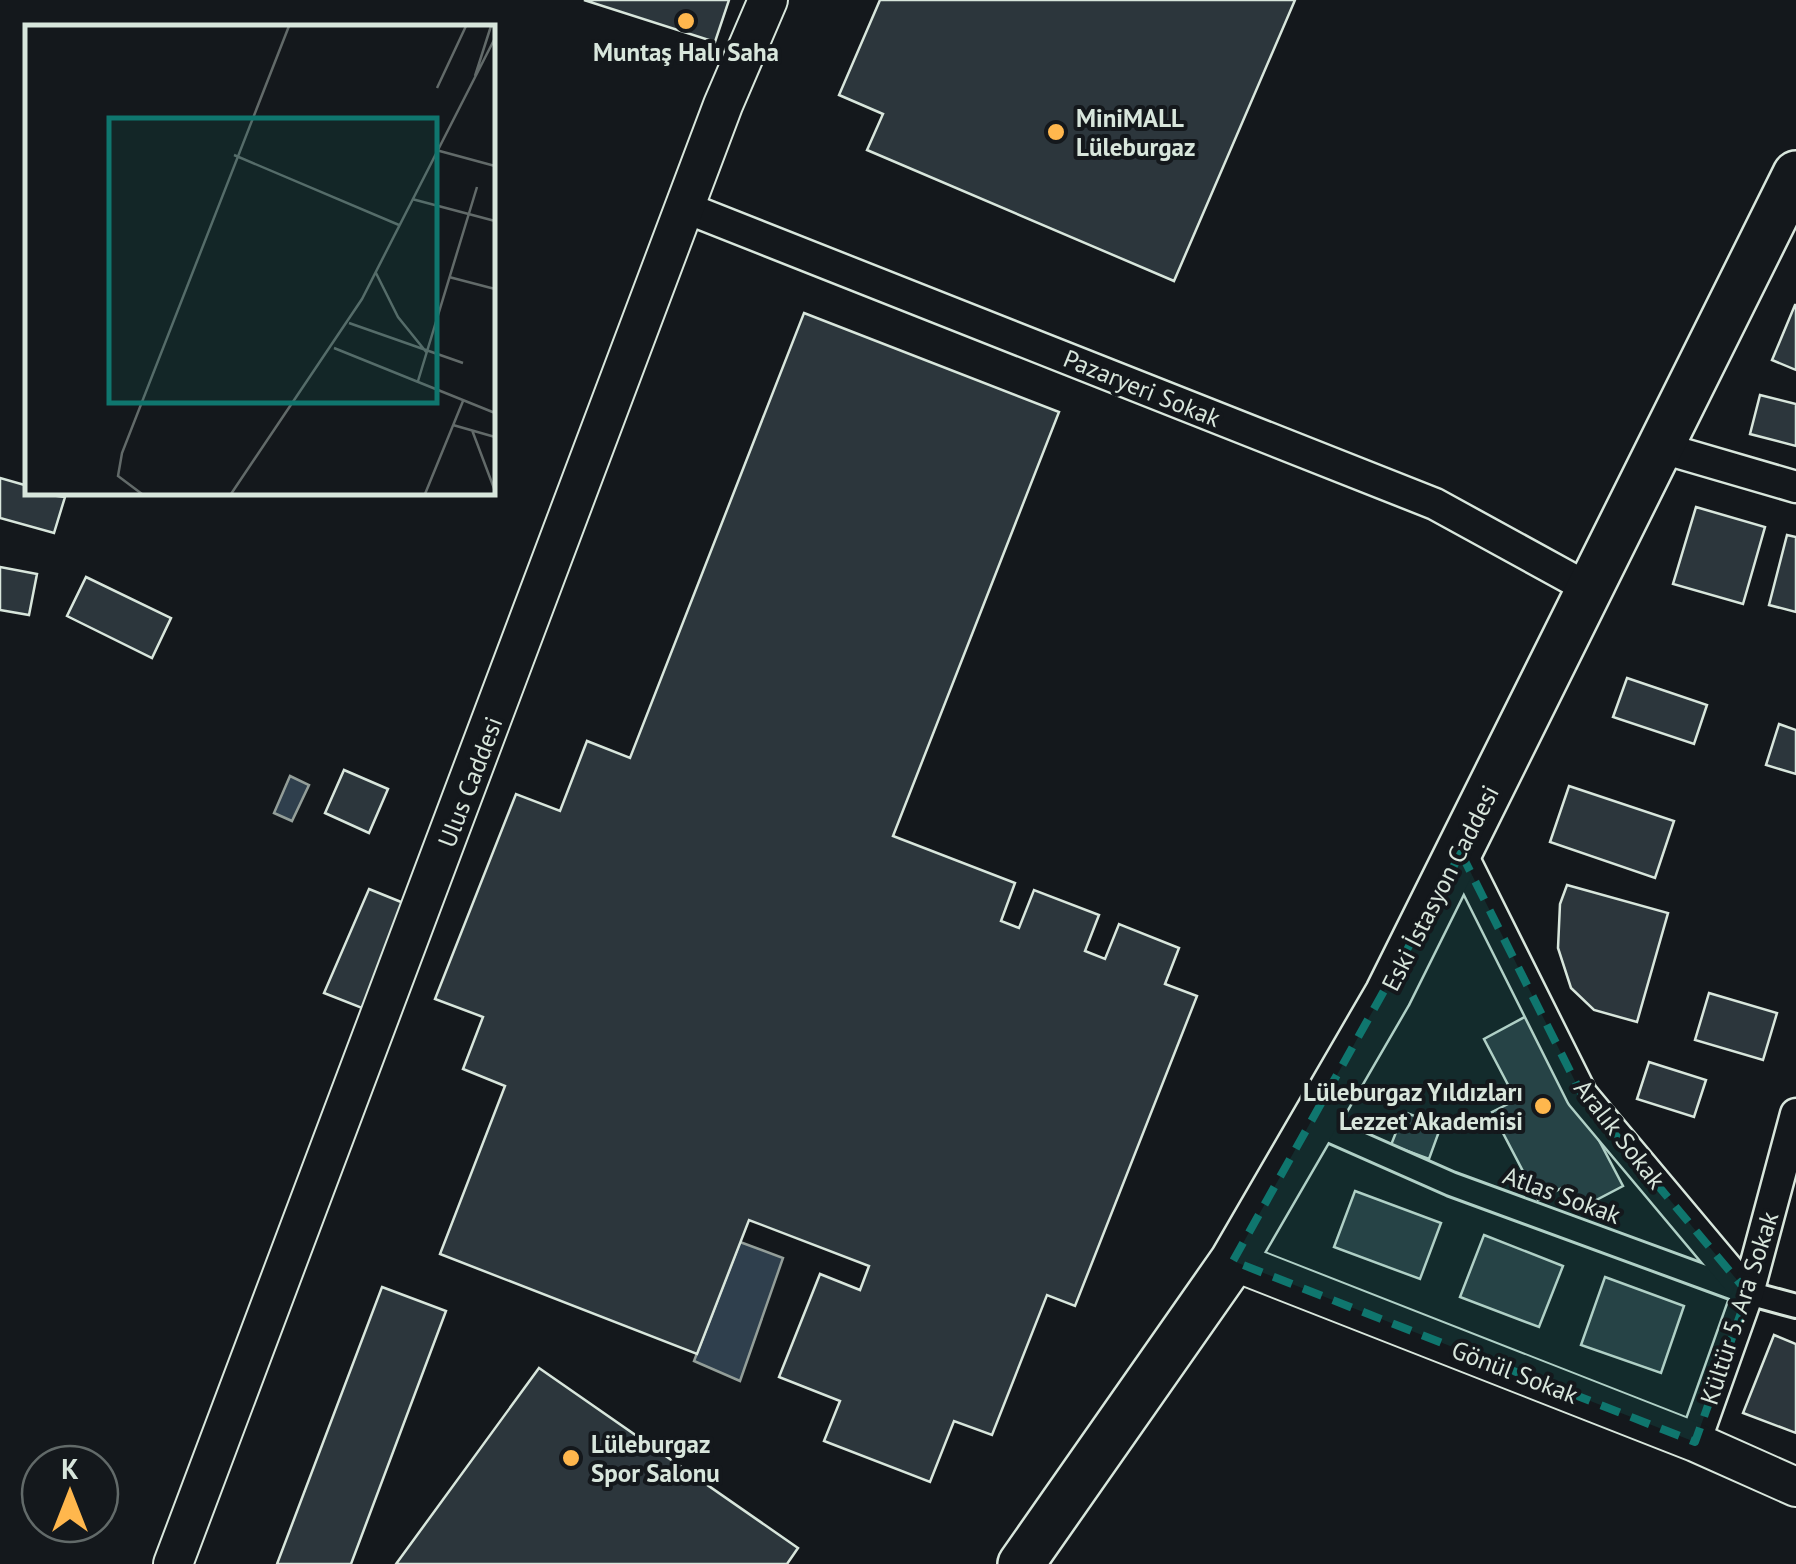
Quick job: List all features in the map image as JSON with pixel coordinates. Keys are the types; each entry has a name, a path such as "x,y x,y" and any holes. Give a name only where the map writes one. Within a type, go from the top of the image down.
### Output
{"main road":[{"name":"Eski İstasyon Caddesi","path":"1021,1564 1233,1261 1388,994 1795,178"}],"street":[{"name":"Ulus Caddesi","path":"173,1564 684,207 768,0"},
{"name":"Pazaryeri Sokak","path":"684,207 1435,504 1590,590"},
{"path":"1659,447 1796,487"},
{"name":"Aralık Sokak","path":"1460,853 1582,1094 1748,1293"},
{"name":"Kültür 5. Ara Sokak","path":"1695,1442 1748,1293 1796,1114"},
{"name":"Atlas Sokak","path":"1313,1123 1451,1184 1748,1293 1796,1306"},
{"name":"Gönül Sokak","path":"1233,1261 1695,1442 1796,1487"}],"highlighted area":[{"path":"1461,853 1582,1095 1748,1293 1695,1442 1233,1261"}],"water":[{"path":"290,776 309,785 292,821 274,813"},
{"path":"740,1242 783,1258 740,1381 694,1361"}],"building":[{"name":"Muntaş Halı Saha","path":"584,0 729,0 715,42"},
{"name":"MiniMALL Lüleburgaz","path":"880,0 1295,0 1174,281 867,150 883,114 839,95"},
{"path":"1796,305 1796,370 1772,360"},
{"path":"804,313 1059,412 893,836 1015,883 1001,921 1019,928 1034,890 1099,915 1085,951 1105,959 1119,924 1179,948 1165,984 1197,996 1075,1306 1047,1295 992,1435 954,1421 930,1482 824,1441 840,1401 779,1377 820,1274 860,1290 869,1266 749,1220 697,1354 440,1254 505,1086 463,1069 483,1017 435,999 516,794 560,811 587,741 630,758"},
{"path":"1760,395 1796,404 1796,446 1750,434"},
{"path":"0,478 25,485 25,495 65,497 54,533 0,518"},
{"path":"1696,507 1765,527 1743,604 1673,584"},
{"path":"1787,535 1796,537 1796,612 1769,605"},
{"path":"0,567 37,574 29,615 0,610"},
{"path":"86,577 171,618 152,658 67,616"},
{"path":"1627,678 1707,705 1694,744 1613,717"},
{"path":"1779,724 1796,730 1796,774 1766,765"},
{"path":"344,770 388,789 369,833 325,813"},
{"path":"1569,786 1674,821 1655,878 1550,842"},
{"path":"1567,885 1668,913 1637,1022 1594,1010 1571,988 1558,948 1560,904"},
{"path":"369,889 411,906 367,1010 324,993"},
{"path":"1709,993 1777,1013 1763,1060 1695,1040"},
{"name":"Lüleburgaz Yıldızları Lezzet Akademisi","path":"1532,1013 1623,1186 1579,1209 1566,1186 1538,1200 1492,1112 1516,1100 1484,1039"},
{"path":"1649,1062 1706,1080 1694,1117 1637,1099"},
{"path":"1404,1112 1441,1126 1429,1159 1391,1145"},
{"path":"1355,1191 1441,1223 1420,1279 1334,1247"},
{"path":"1484,1235 1563,1266 1539,1327 1460,1297"},
{"path":"1605,1277 1684,1306 1661,1373 1581,1345"},
{"path":"382,1287 446,1311 351,1564 277,1564"},
{"path":"1774,1335 1796,1344 1796,1433 1743,1413"},
{"name":"Lüleburgaz Spor Salonu","path":"539,1368 798,1548 787,1564 396,1564"}],"place":[{"name":"Muntaş Halı Saha","path":"686,21"},
{"name":"MiniMALL Lüleburgaz","path":"1056,132"},
{"name":"Lüleburgaz Yıldızları Lezzet Akademisi","path":"1543,1106"},
{"name":"Lüleburgaz Spor Salonu","path":"571,1458"}]}
